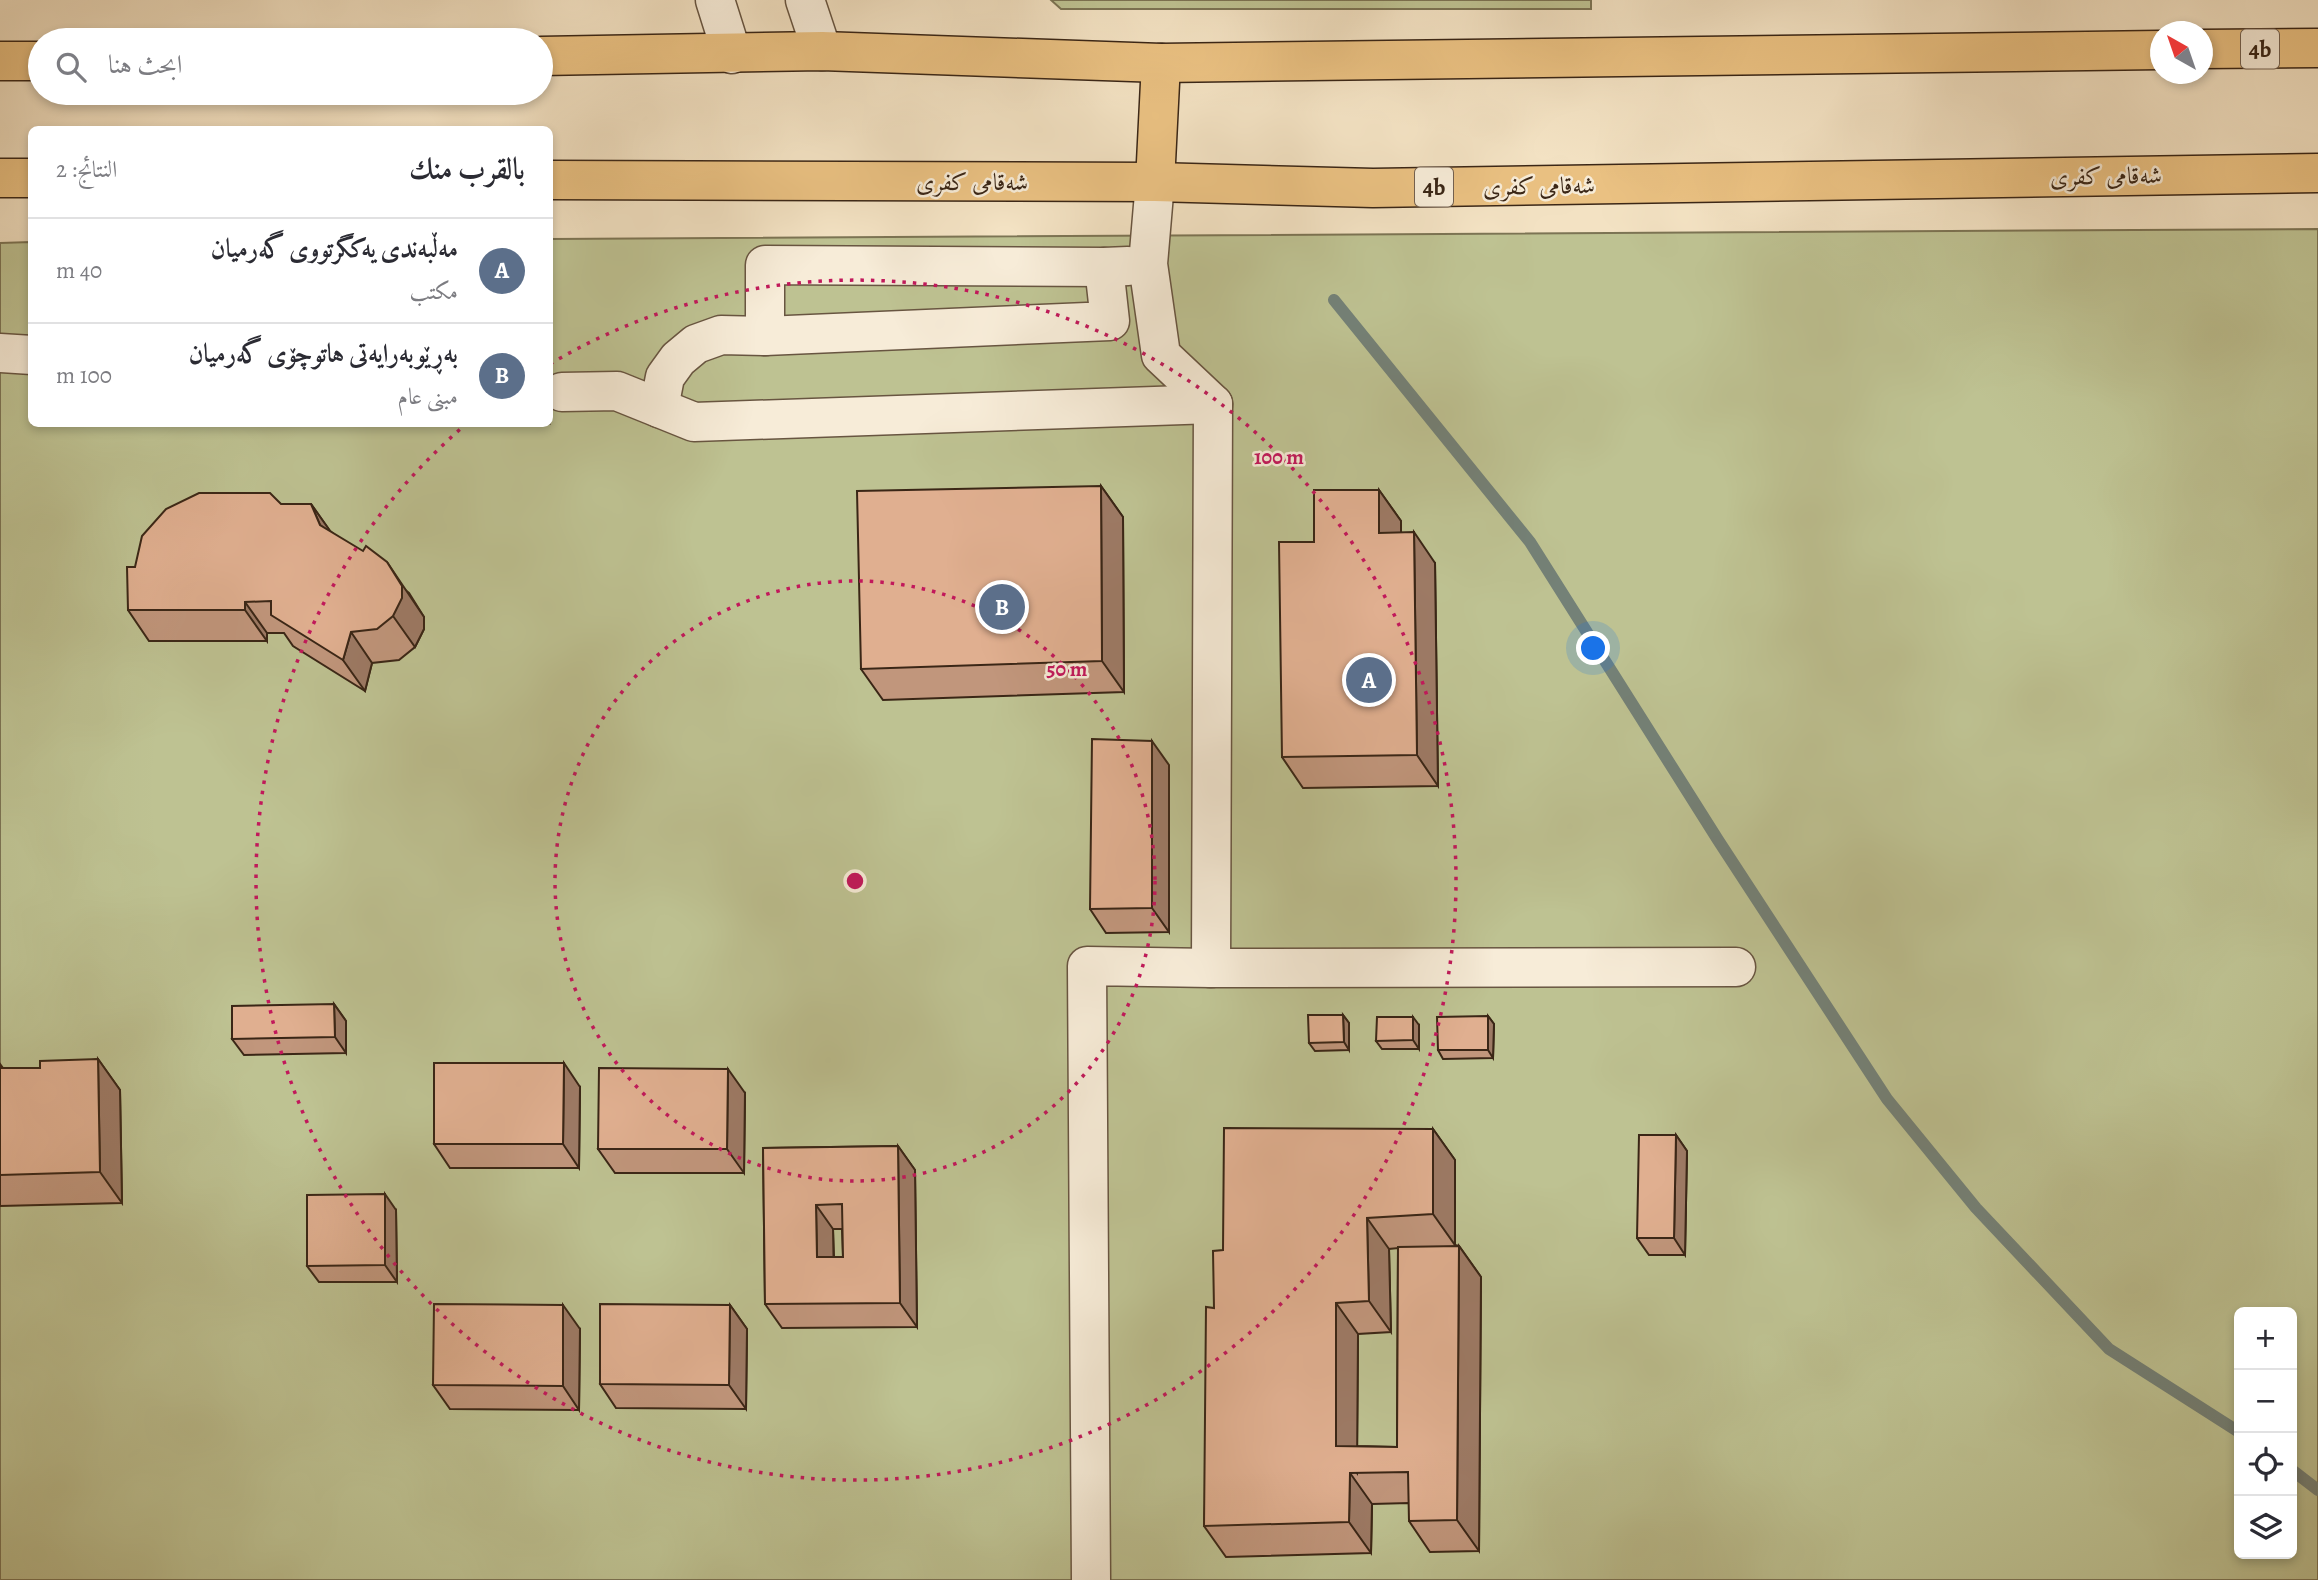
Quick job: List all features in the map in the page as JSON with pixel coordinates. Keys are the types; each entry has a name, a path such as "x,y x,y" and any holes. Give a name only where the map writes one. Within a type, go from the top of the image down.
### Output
{"highway":[{"name":"4b","path":"2213,49 2318,48"},
{"path":"553,56 822,51 1161,63 2150,50"},
{"path":"0,61 28,61"},
{"path":"1155,183 1161,63"},
{"name":"شەقامی کفری","path":"553,180 1155,183 1373,188 2318,173"},
{"path":"0,178 28,178"}],"street":[{"path":"715,0 732,54"},
{"path":"805,0 822,51"},
{"path":"1155,183 1148,264 1161,355 1213,404 1211,968"},
{"path":"765,336 765,265 1104,267 1148,264"},
{"path":"659,408 665,377 678,359 696,344 721,335 765,336 1110,321 1104,267"},
{"path":"0,353 28,355"},
{"path":"562,392 617,391 694,422 1213,404"},
{"path":"1091,1580 1087,965 1211,968 1736,967"}],"green space":[{"path":"1051,0 1591,0 1591,9 1061,9"},
{"path":"2318,229 2318,1580 0,1580 0,243 28,242 28,427 553,427 553,239"}],"building":[{"path":"1101,486 1102,661 861,669 857,491"},
{"path":"1314,490 1379,490 1379,533 1414,532 1417,755 1282,757 1279,542 1314,542"},
{"path":"199,493 270,493 281,504 311,504 320,525 363,551 366,546 387,562 402,586 402,598 393,616 377,629 351,632 343,660 271,615 271,601 245,602 245,610 128,610 127,567 135,567 142,536 166,509"},
{"path":"1092,739 1152,741 1152,908 1090,909"},
{"path":"334,1004 335,1037 232,1039 232,1006"},
{"path":"1308,1015 1343,1015 1344,1042 1309,1043"},
{"path":"1488,1016 1488,1050 1438,1050 1437,1017"},
{"path":"1377,1017 1413,1017 1413,1040 1376,1041"},
{"path":"98,1059 100,1172 0,1175 0,1068 40,1068 40,1061"},
{"path":"434,1063 564,1063 563,1144 434,1144"},
{"path":"599,1068 728,1069 727,1149 598,1149"},
{"path":"1224,1128 1433,1129 1433,1214 1367,1218 1369,1301 1336,1303 1336,1446 1397,1447 1398,1247 1459,1246 1457,1520 1409,1521 1408,1472 1350,1473 1349,1522 1204,1526 1206,1307 1214,1308 1213,1251 1223,1250"},
{"path":"1639,1135 1676,1135 1674,1238 1637,1238"},
{"path":"898,1146 900,1303 765,1304 763,1148","holes":["842,1204 843,1257 817,1257 816,1205"]},
{"path":"385,1194 385,1265 307,1266 307,1195"},
{"path":"434,1304 563,1305 563,1386 433,1385"},
{"path":"600,1304 730,1305 729,1385 600,1384"}],"waterway":[{"path":"1334,300 1530,542 1718,840 1887,1099 1976,1208 2109,1349 2234,1429"},
{"path":"2297,1474 2318,1490"}],"place":[{"name":"بەڕێوبەرایەتی هاتوچۆی گەرمیان","path":"1002,607"},
{"name":"مەڵبەندی یەکگرتووی گەرمیان","path":"1369,680"}]}
